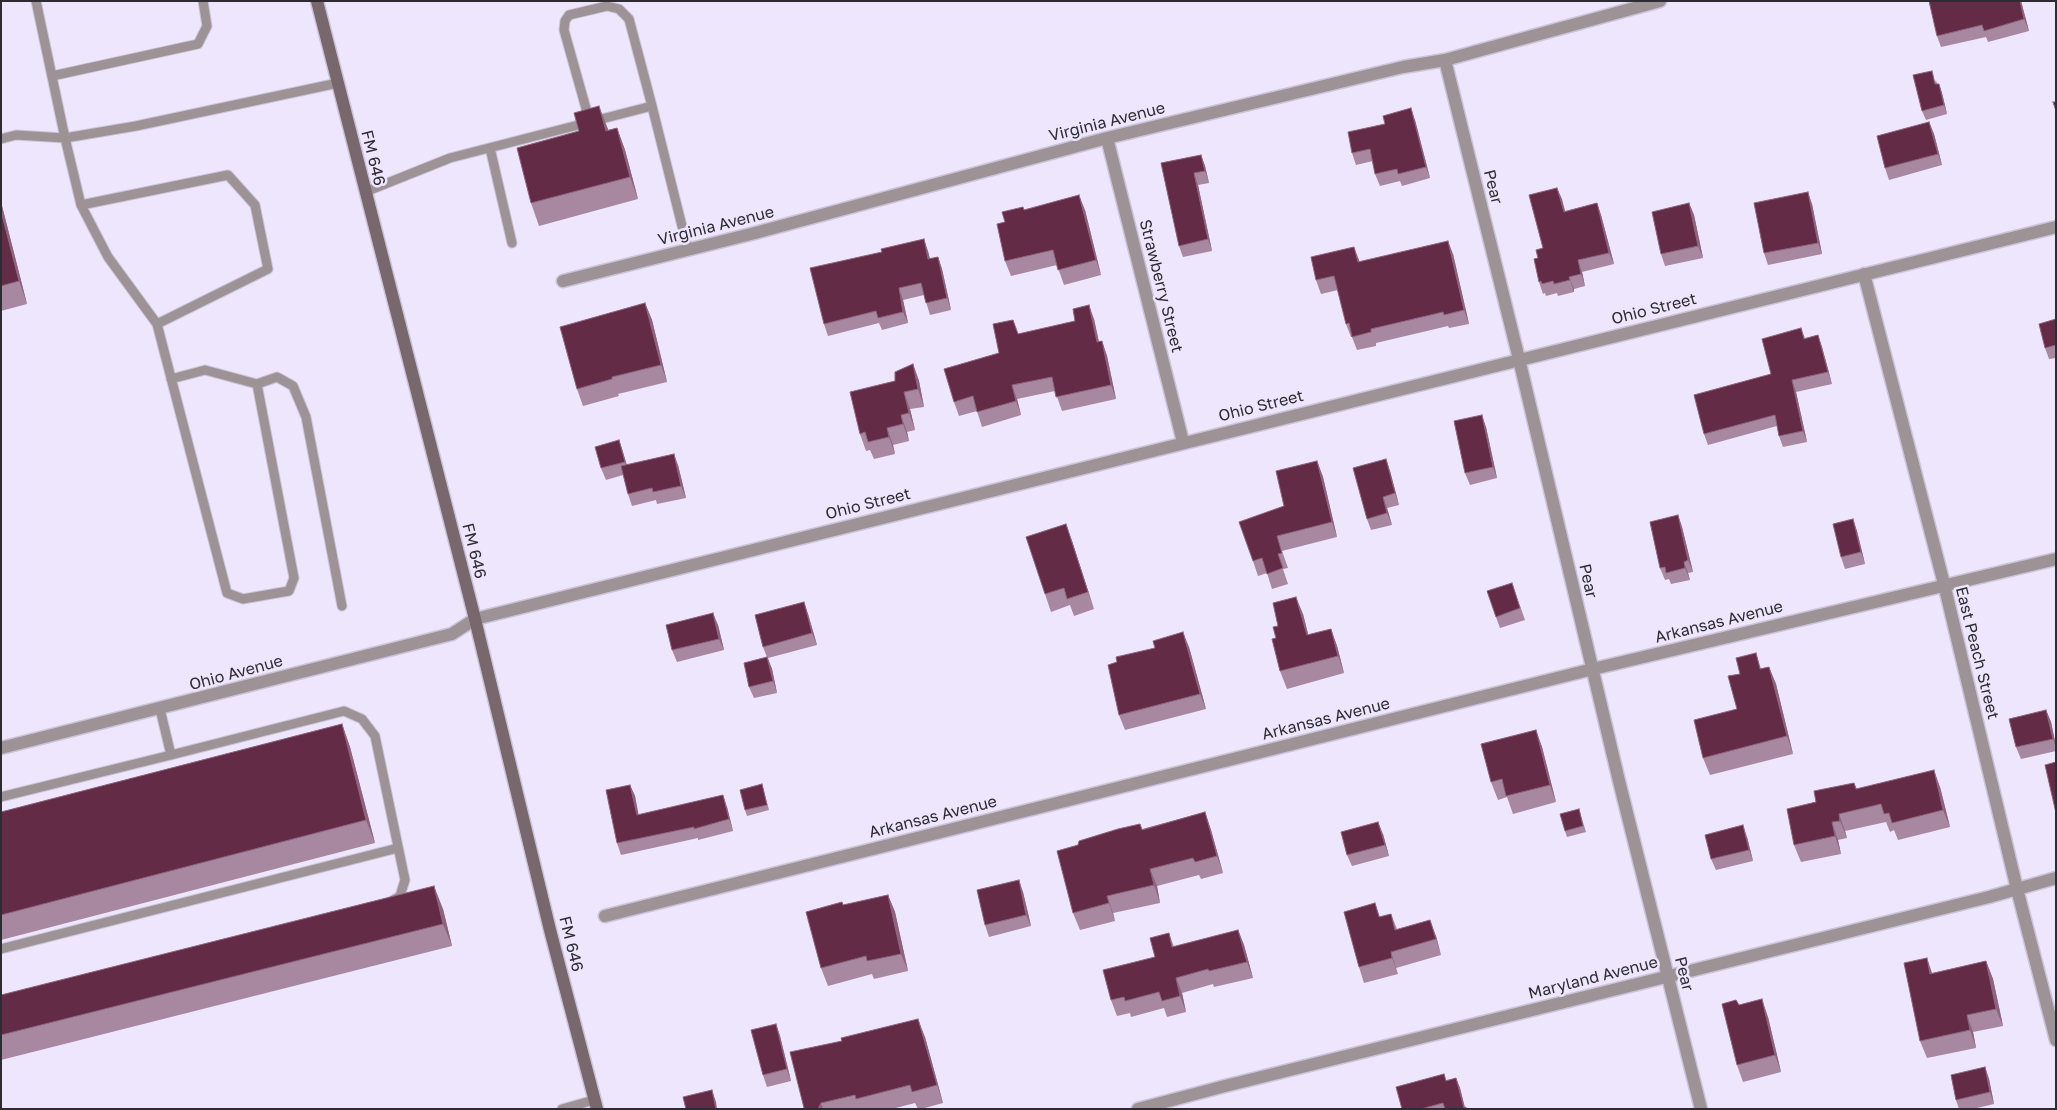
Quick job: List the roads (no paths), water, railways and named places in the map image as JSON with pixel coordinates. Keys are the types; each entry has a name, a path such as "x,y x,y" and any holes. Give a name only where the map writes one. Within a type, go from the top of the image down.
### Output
{"main road":[{"name":"FM 646","path":"317,1 475,619 550,930 595,1104"}],"street":[{"name":"Virginia Avenue","path":"563,281 688,250 1107,138 1403,67 1445,60 1660,1"},
{"name":"Pear","path":"1445,60 1701,1109"},
{"name":"Strawberry Street","path":"1107,138 1183,442"},
{"name":"Ohio Street","path":"475,619 2056,227"},
{"name":"East Peach Street","path":"1864,274 1944,584 2017,890 2056,1040"},
{"name":"Arkansas Avenue","path":"605,916 1593,669 1944,584 2056,559"},
{"name":"Ohio Avenue","path":"1,748 452,634 475,619"},
{"name":"Maryland Avenue","path":"1138,1109 2017,890 2056,878"}],"lane":[{"path":"36,1 81,204 108,257 156,324 227,593 243,599 289,591 294,578 256,384"},
{"path":"52,76 198,44 207,26 203,1"},
{"path":"590,121 564,30 565,21 569,15 607,6 620,9 629,19 688,250"},
{"path":"1,138 16,135 65,138 136,126 338,83"},
{"path":"365,192 450,158 652,106"},
{"path":"490,148 512,243"},
{"path":"81,204 228,175 255,205 268,269 156,324"},
{"path":"171,379 205,370 256,384 277,377 293,386 306,417 342,606"},
{"path":"160,709 171,754"},
{"path":"1,797 344,711 362,719 376,736 405,880 400,896 386,905"},
{"path":"1,949 398,848"},
{"path":"562,1109 595,1104"}]}
